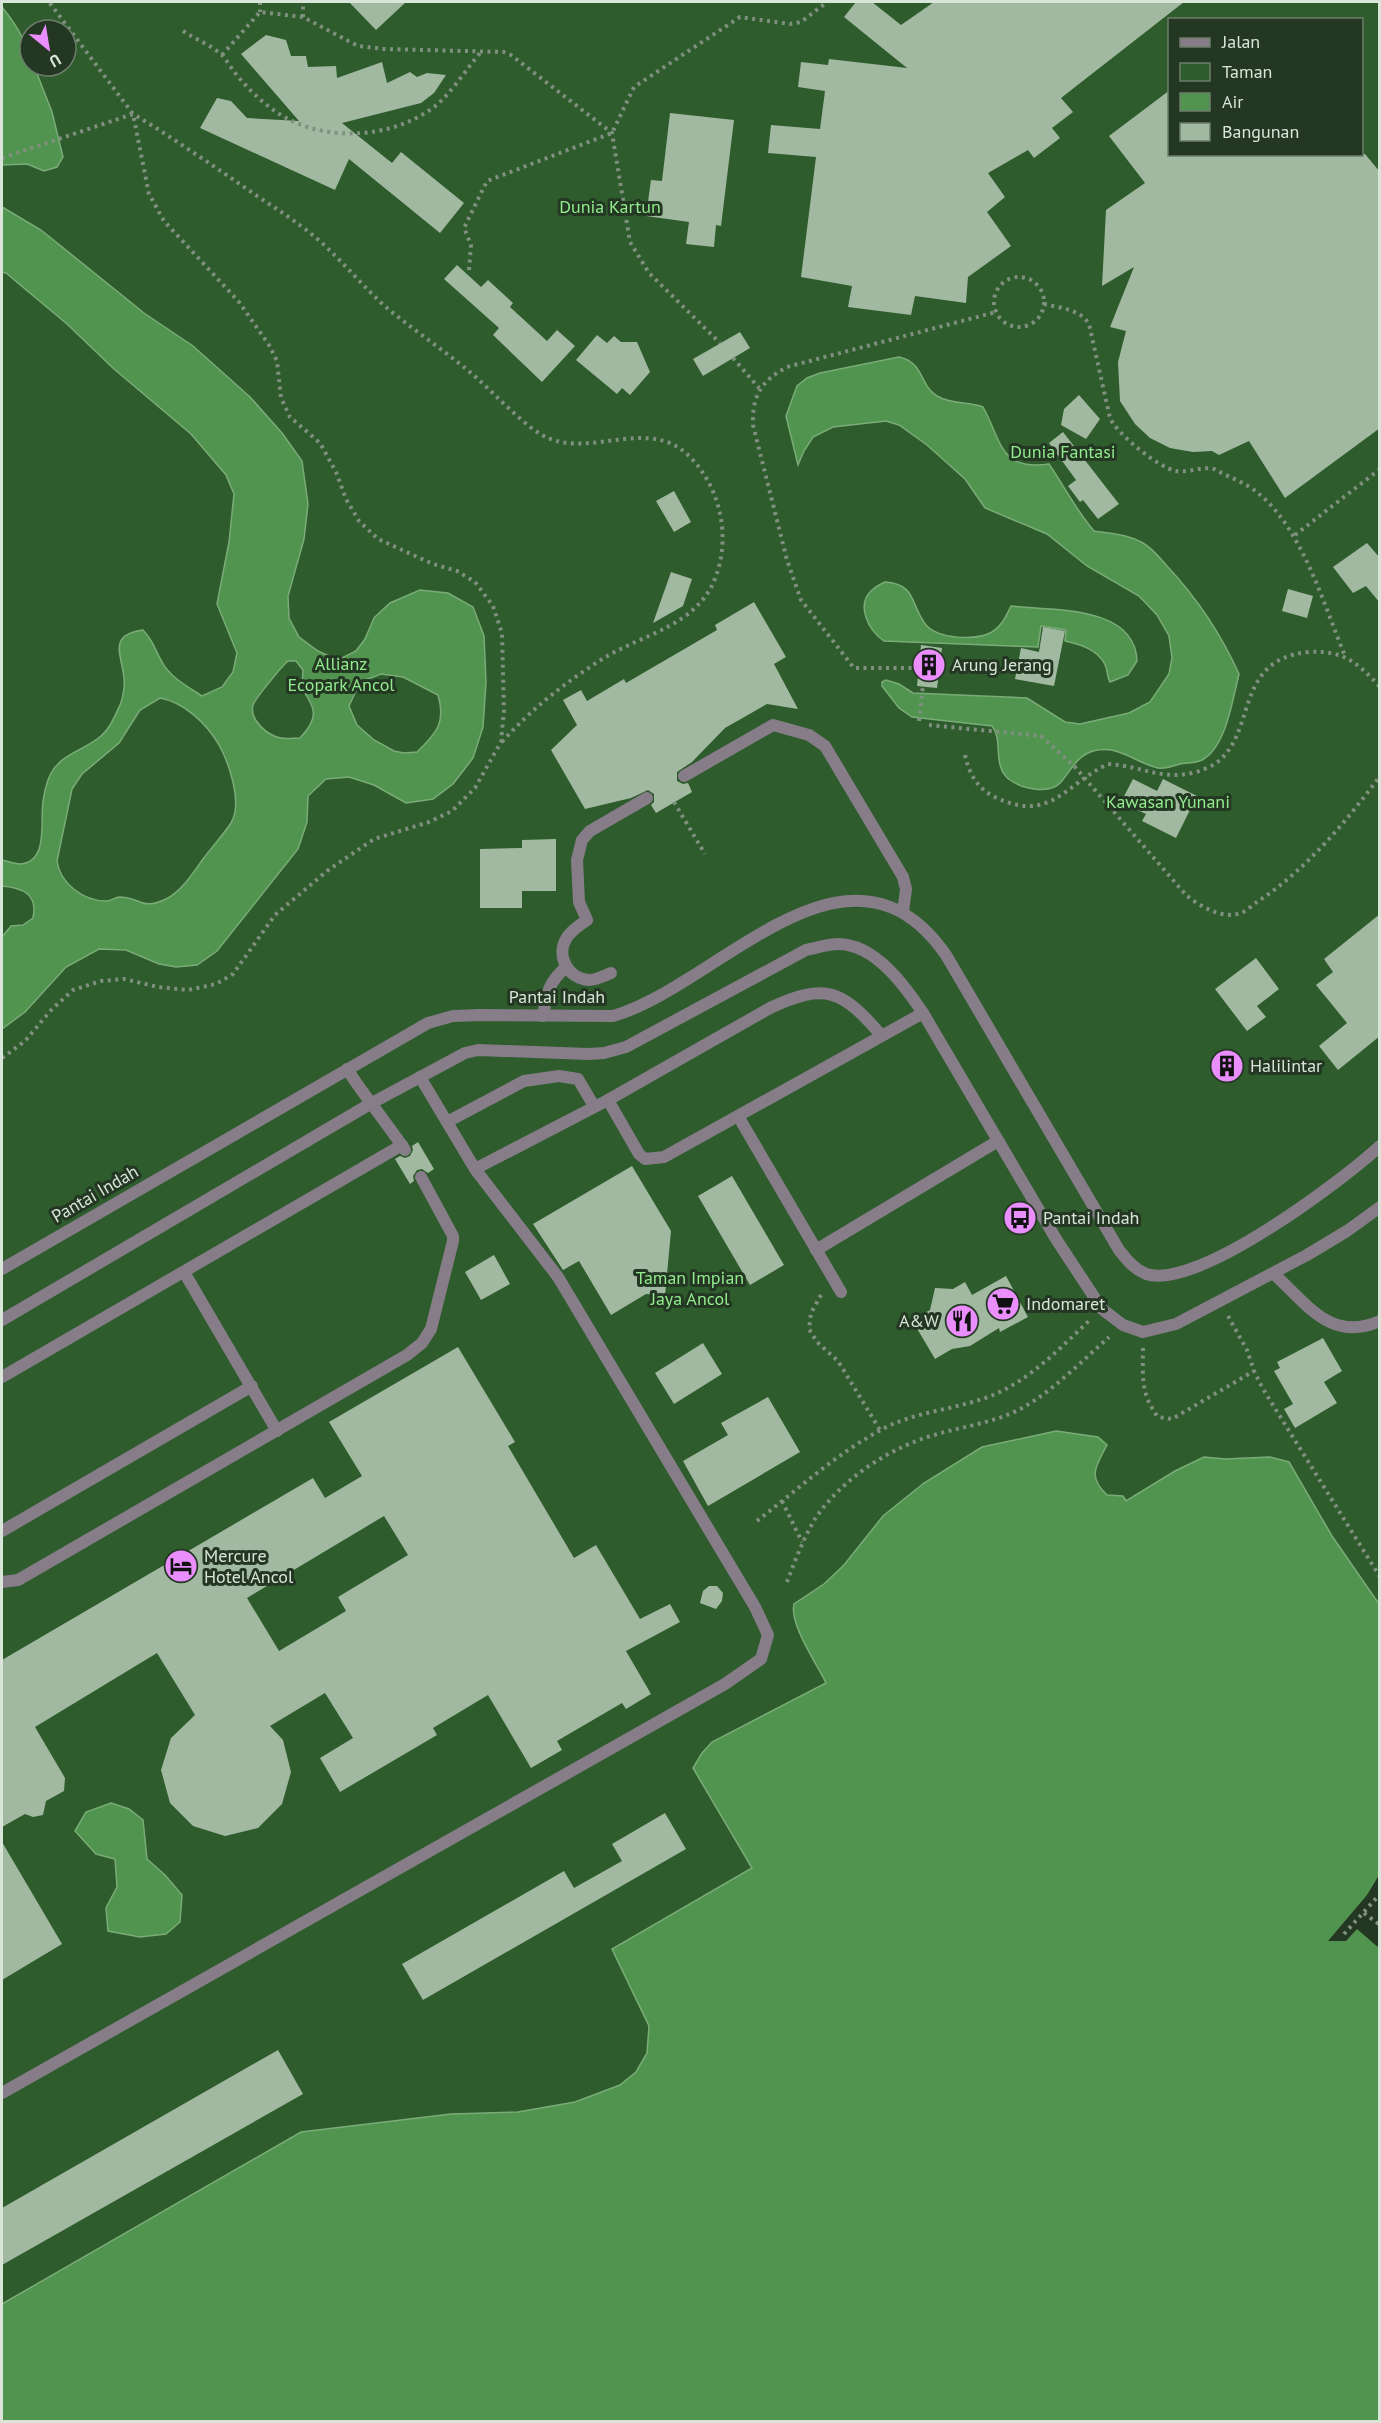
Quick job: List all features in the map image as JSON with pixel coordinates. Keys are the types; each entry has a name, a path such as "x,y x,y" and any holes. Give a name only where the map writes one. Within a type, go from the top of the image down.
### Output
{"street":[{"path":"684,776 762,729 773,725 809,735 825,746 903,877 906,889 903,912"},
{"path":"611,973 591,980 581,979 566,967 562,948 567,937 587,920 579,902 577,860 582,840 590,831 647,798"},
{"name":"Pantai Indah","path":"2,1269 428,1023 453,1016 612,1016 636,1010 754,937 811,908 828,903 856,900 874,901 903,912 931,933 1119,1250 1131,1265 1147,1274 1178,1274 1211,1261 1322,1194 1359,1166 1380,1146"},
{"path":"2,1320 370,1104 465,1053 478,1050 588,1054 604,1053 626,1047 806,950 839,944 855,948 883,965 900,980 923,1013 1056,1239 1102,1309 1123,1325 1143,1332 1176,1324 1274,1274 1347,1231 1380,1207"},
{"path":"543,1016 547,992 553,980 566,967"},
{"path":"475,1170 608,1100 770,1008 790,999 807,994 824,993 853,1004 881,1035"},
{"path":"608,1100 639,1154 645,1159 664,1157 923,1013"},
{"path":"2,1377 403,1148 347,1069"},
{"path":"447,1122 524,1081 558,1076 578,1078 594,1106"},
{"path":"2,2092 649,1728 725,1684 761,1659 768,1635 755,1607 558,1277 475,1170 420,1077"},
{"path":"738,1116 841,1292"},
{"path":"816,1250 998,1141"},
{"path":"2,1582 18,1580 407,1355 422,1343 431,1329 453,1236 421,1177"},
{"path":"184,1272 276,1431"},
{"path":"1274,1274 1324,1321 1349,1329 1380,1321"},
{"path":"2,1531 252,1386"}],"path":[{"path":"2,1058 25,1041 52,1009 73,990 101,981 124,979 158,987 188,990 216,984 233,974 275,915 327,871 374,839 429,822 452,811 475,788 501,742 524,717 579,675 635,641 672,626 695,609 708,595 721,559 724,543 722,518 715,497 700,471 686,454 669,443 626,437 576,444 548,438 525,422 459,362 386,307 314,236 133,114 49,2"},
{"path":"260,2 260,12"},
{"path":"303,2 303,17"},
{"path":"720,343 649,273 630,242 612,134 634,87 740,17 789,24 801,22 826,2"},
{"path":"222,55 260,12 268,11 303,17 358,46 384,50 504,52 511,55 612,134"},
{"path":"183,31 222,55 247,87 275,112 309,127 333,133 358,134 390,128 422,115 436,106 482,51"},
{"path":"2,158 133,114"},
{"path":"133,114 149,194 164,221 239,302 269,345 277,361 280,398 290,417 320,443 359,521 378,539 433,564 457,571 475,582 493,606 502,633 504,711 501,742"},
{"path":"469,270 471,245 464,228 487,181 612,134"},
{"path":"1015,278 1026,278 1036,284 1042,293 1044,304 1033,323 1023,327 1012,326 1002,321 996,312 994,301 997,291 1004,282 1015,278"},
{"path":"1044,304 1076,312 1085,317 1089,324 1110,418 1117,430 1167,468 1182,471 1214,469 1259,494 1294,535 1345,656"},
{"path":"919,668 854,668 803,604 787,560 753,425 754,407 759,388 787,367 996,312"},
{"path":"733,358 759,388"},
{"path":"1294,535 1380,469"},
{"path":"965,755 972,778 993,797 1014,806 1032,807 1051,802 1108,764 1120,764 1171,777 1184,776 1208,768 1219,760 1233,744 1256,682 1271,665 1294,654 1322,651 1345,656 1361,666 1380,687"},
{"path":"919,721 923,686"},
{"path":"929,725 1041,736 1075,767 1186,895 1202,907 1218,912 1240,913 1275,891 1351,813 1380,776"},
{"path":"674,802 705,854"},
{"path":"832,1276 811,1313 809,1329 817,1342 838,1361 880,1430"},
{"path":"1220,1303 1247,1350 1263,1389 1380,1577"},
{"path":"757,1521 825,1467 880,1430 991,1396 1010,1387 1037,1368 1102,1309"},
{"path":"787,1582 802,1542 816,1519 838,1490 874,1462 919,1440 1003,1416 1023,1407 1068,1373 1123,1325"},
{"path":"1143,1332 1143,1388 1148,1404 1158,1417 1172,1419 1254,1371"},
{"path":"782,1501 802,1542"},
{"path":"1344,1934 1380,1894"},
{"path":"1364,1913 1380,1925"}],"green space":[{"name":"Taman Impian Jaya Ancol","path":"2,2 1379,2 1379,2421 2,2422"}],"water":[{"path":"2,7 18,29 18,78 39,78 52,112 63,157 57,167 44,171 27,164 2,165"},
{"path":"2,207 41,230 144,313 193,346 250,397 282,433 302,461 308,504 304,539 288,596 289,618 299,637 318,651 338,660 356,651 365,639 374,618 390,603 420,590 448,593 473,607 484,636 486,682 483,727 473,758 453,784 433,799 406,803 374,785 349,777 326,779 308,796 307,822 298,849 217,951 197,965 176,967 159,964 126,950 99,949 66,967 25,1012 2,1029 2,937 11,926 23,925 33,918 34,910 31,898 27,894 16,888 2,886 2,860 20,864 29,862 35,856 41,839 46,788 54,768 66,757 95,741 112,722 121,702 124,688 119,647 121,641 125,636 143,630 170,672 202,696 222,687 233,672 237,653 217,604 229,542 234,494 226,475 191,434 114,369 67,324 2,272","holes":["288,661 296,661 303,670 302,689 313,708 310,725 300,738 281,738 265,731 257,722 253,711 253,705 258,696","381,674 403,677 438,695 441,713 435,733 417,752 394,751 374,740 357,725 349,706 360,682","160,698 169,700 186,709 208,729 227,762 235,794 234,815 228,828 182,887 172,896 151,904 119,897 108,901 97,900 74,889 63,877 57,861 72,789 82,774 119,743 140,710"]},
{"path":"899,357 918,369 927,386 937,396 949,401 983,407 999,442 1011,458 1020,463 1049,464 1094,531 1125,536 1146,545 1188,591 1208,617 1239,674 1223,734 1210,754 1197,762 1160,768 1119,752 1093,751 1078,760 1056,786 1043,789 1029,788 1015,783 1004,774 999,760 997,738 992,726 912,717 899,708 882,686 882,682 886,680 899,684 913,693 1027,698 1065,722 1080,724 1129,713 1150,702 1169,674 1172,658 1169,636 1157,615 1139,596 1087,566 1047,534 985,508 965,479 927,445 899,425 886,421 833,427 813,437 798,465 786,416 797,386 807,378 820,373"},
{"path":"885,582 903,587 908,591 926,625 948,636 977,637 992,632 998,627 1011,606 1067,611 1107,620 1122,629 1133,642 1137,661 1128,675 1110,682 1106,667 1099,656 1083,646 1065,641 1066,630 1041,626 1038,647 884,641 873,631 864,610 867,596 873,589"},
{"path":"1056,1431 1098,1437 1107,1445 1095,1471 1097,1482 1107,1495 1123,1496 1126,1501 1175,1471 1204,1457 1225,1459 1270,1457 1289,1462 1332,1536 1379,1604 1379,2421 2,2421 2,2304 301,2132 451,2114 518,2112 575,2102 620,2085 636,2072 647,2053 649,2026 612,1949 752,1868 693,1768 712,1742 826,1683 800,1633 794,1604 824,1584 844,1565 883,1516 924,1483 982,1447"},
{"path":"111,1803 129,1809 143,1820 147,1859 182,1895 180,1922 166,1934 140,1937 108,1931 106,1908 117,1887 115,1859 96,1854 75,1831 86,1812"}],"pier":[{"path":"1379,1875 1379,1948 1357,1929 1346,1941 1328,1941 1367,1895"}],"building":[{"path":"349,2 406,2 376,30"},
{"path":"856,2 872,2 901,25 934,2 1184,2 1061,98 1073,112 1052,128 1060,138 1034,158 1028,150 988,173 1005,197 987,212 1011,246 968,277 966,303 915,296 911,315 848,307 852,286 801,277 816,157 768,153 771,125 820,129 825,91 798,87 801,62 828,65 829,59 907,68 844,17"},
{"path":"266,35 286,40 291,56 306,56 308,67 336,66 337,78 382,62 387,83 410,72 417,77 427,73 446,75 434,93 421,103 342,123 392,163 401,152 464,203 440,233 349,159 335,190 200,128 217,98 231,101 247,118 299,121 241,54"},
{"path":"1168,92 1168,156 1363,156 1365,154 1380,172 1380,428 1285,498 1249,441 1219,455 1212,451 1193,452 1170,448 1150,438 1135,424 1120,401 1118,362 1126,331 1110,327 1134,267 1102,286 1106,210 1145,183 1109,136"},
{"path":"670,113 734,120 721,226 716,225 714,247 686,244 689,222 646,216 651,180 662,181"},
{"path":"457,265 481,287 488,280 513,303 510,307 547,341 557,330 575,346 542,382 493,335 499,328 444,279"},
{"path":"740,332 750,348 703,376 693,359"},
{"path":"597,335 607,343 614,336 621,342 637,342 650,372 630,395 622,388 617,394 576,360"},
{"path":"1079,395 1100,419 1086,439 1061,425 1064,409"},
{"path":"1063,432 1119,504 1098,519 1083,500 1080,502 1068,486 1076,480 1049,443"},
{"path":"674,491 691,522 674,532 656,501"},
{"path":"1367,543 1380,558 1380,603 1366,586 1353,593 1333,567"},
{"path":"671,572 692,579 683,606 653,623"},
{"path":"1288,589 1313,596 1307,618 1282,611"},
{"path":"754,602 786,657 774,664 798,709 767,704 725,728 692,762 677,772 677,781 683,784 688,783 692,792 656,813 651,805 654,802 654,794 648,790 631,798 585,809 551,750 577,725 563,700 581,690 587,701 624,679 626,683 717,630 715,625"},
{"path":"1043,627 1065,631 1054,686 1015,679 1021,648 1039,652"},
{"name":"Arung Jerang","path":"921,645 942,648 937,688 917,686"},
{"path":"1133,779 1157,791 1163,779 1197,796 1176,838 1142,821 1146,814 1121,802"},
{"path":"556,839 556,891 522,891 522,908 480,908 480,849 522,848 522,840"},
{"path":"1380,914 1380,1036 1338,1070 1319,1046 1347,1023 1316,985 1333,972 1324,959"},
{"path":"1256,958 1279,989 1257,1006 1266,1017 1247,1031 1215,989"},
{"path":"418,1142 434,1169 428,1173 422,1169 417,1170 413,1176 414,1181 410,1184 395,1159 400,1156 405,1158 410,1156 412,1146"},
{"path":"632,1166 671,1231 665,1296 646,1294 611,1315 579,1261 563,1270 533,1224"},
{"path":"732,1176 784,1265 750,1285 698,1196"},
{"path":"494,1255 510,1284 481,1300 465,1272"},
{"path":"1006,1276 1028,1317 1000,1332 999,1328 970,1346 952,1349 935,1359 912,1320 930,1310 935,1288 953,1289 965,1282 972,1295"},
{"path":"1323,1338 1342,1371 1324,1382 1337,1403 1295,1428 1284,1409 1293,1404 1274,1371 1280,1368 1277,1362"},
{"path":"703,1343 722,1374 674,1404 655,1373"},
{"path":"458,1347 515,1442 508,1446 574,1558 596,1545 640,1619 670,1604 680,1622 626,1651 651,1694 626,1709 622,1703 557,1741 562,1750 531,1768 488,1695 433,1728 437,1735 340,1792 320,1758 353,1738 325,1693 270,1726 283,1740 291,1772 282,1804 258,1828 225,1836 193,1826 170,1803 161,1770 171,1738 195,1715 157,1653 35,1727 65,1778 64,1791 46,1801 43,1815 33,1817 25,1814 2,1827 2,1660 313,1478 325,1498 362,1476 329,1422","holes":["384,1516 408,1555 338,1597 346,1611 279,1651 247,1598"]},
{"path":"768,1397 800,1452 708,1506 683,1461 728,1435 721,1423"},
{"path":"709,1586 717,1586 723,1593 722,1601 716,1609 700,1603 703,1591"},
{"path":"665,1813 686,1849 423,2000 402,1964 564,1871 574,1888 622,1861 612,1844"},
{"path":"2,1842 62,1944 2,1980"},
{"path":"278,2050 303,2094 2,2265 2,2208"}],"place":[{"name":"Arung Jerang","path":"929,665"},
{"name":"Halilintar","path":"1227,1066"},
{"name":"Pantai Indah","path":"1020,1218"},
{"name":"Indomaret","path":"1003,1304"},
{"name":"A&W","path":"962,1321"},
{"name":"Mercure Hotel Ancol","path":"181,1566"}],"park label":[{"name":"Dunia Kartun","path":"610,207"},
{"name":"Dunia Fantasi","path":"1063,452"},
{"name":"Allianz Ecopark Ancol","path":"341,674"},
{"name":"Kawasan Yunani","path":"1168,802"}]}
